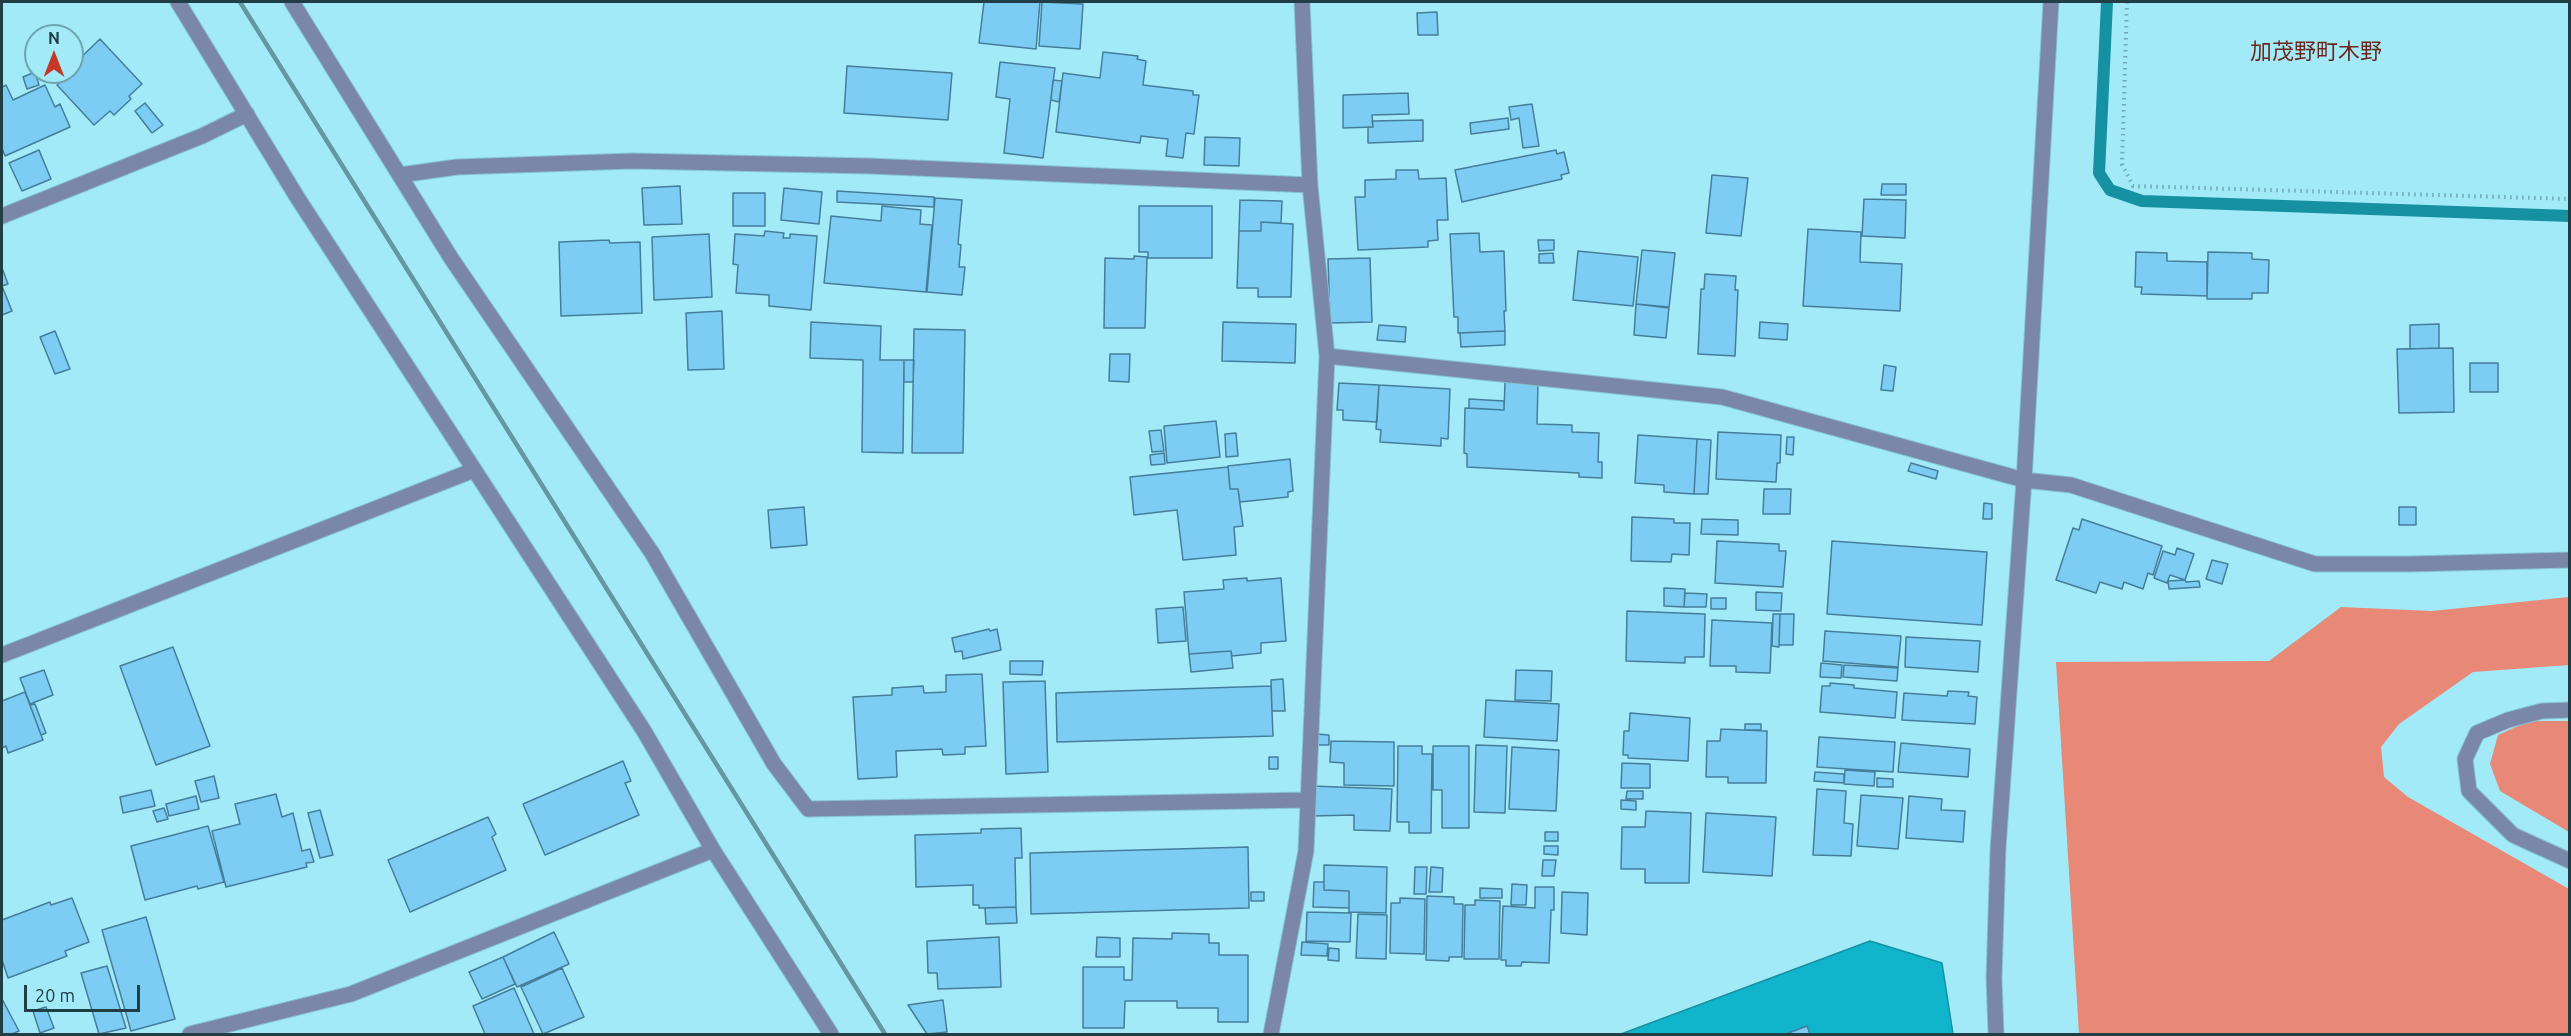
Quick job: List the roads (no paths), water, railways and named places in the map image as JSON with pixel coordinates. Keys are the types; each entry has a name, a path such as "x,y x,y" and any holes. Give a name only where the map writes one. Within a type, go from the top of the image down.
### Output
{"street":[{"path":"178,2 297,197 644,731 713,850 831,1035"},
{"path":"292,2 451,258 652,554 774,764 808,809 1307,800"},
{"path":"1271,1035 1306,851 1327,356 1310,185 1302,2"},
{"path":"1996,1035 1994,978 1998,849 2025,480 2051,2"},
{"path":"2,216 202,136 247,114"},
{"path":"400,175 457,167 632,161 869,166 1310,185"},
{"path":"1327,356 1722,398 2025,480 2071,485 2315,564 2570,560"},
{"path":"2,655 474,470"},
{"path":"2570,710 2542,711 2508,720 2477,733 2465,759 2469,791 2513,835 2570,861"},
{"path":"190,1035 351,994 713,850"}],"water":[{"path":"1870,941 1942,963 1953,1034 1621,1034"}],"waterway":[{"path":"2107,2 2099,173 2110,190 2142,201 2570,216"}],"railway":[{"path":"240,2 885,1034"}],"district":[{"name":"加茂野町木野","path":"2316,52"}]}
